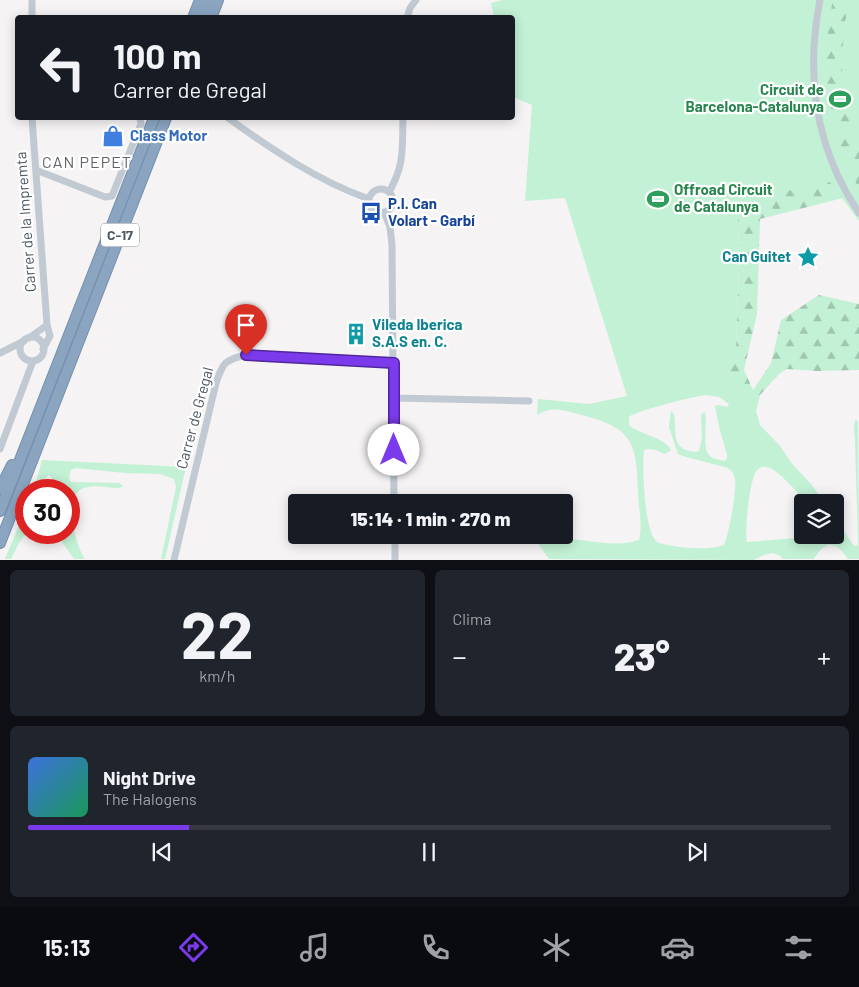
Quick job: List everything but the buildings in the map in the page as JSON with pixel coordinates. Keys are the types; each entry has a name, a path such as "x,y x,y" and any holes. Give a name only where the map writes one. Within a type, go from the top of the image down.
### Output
{"highway":[{"path":"189,15 195,0"},
{"path":"194,15 200,0"},
{"path":"204,15 210,0"},
{"path":"212,15 218,0"},
{"name":"C-17","path":"0,512 153,120"},
{"name":"C-17","path":"0,543 165,120"},
{"path":"0,489 41,408"}],"street":[{"path":"32,0 32,15"},
{"path":"408,15 416,0"},
{"path":"820,0 814,39 813,70 816,108 831,162 840,182 859,213"},
{"name":"Carrer de la Impremta","path":"32,120 47,325 50,336 43,349"},
{"path":"36,170 105,196 112,196 141,124 140,120"},
{"path":"231,120 283,155 353,194 369,200"},
{"path":"389,192 402,162 403,120"},
{"path":"384,189 389,192 392,204 388,210 378,212 372,209 369,200 371,193 384,189"},
{"path":"384,212 390,227 392,246 394,494"},
{"path":"0,353 26,340 47,325"},
{"path":"26,340 38,340 43,349 39,358 33,361 26,359 21,354 20,347 26,340"},
{"name":"Carrer de Gregal","path":"174,560 216,383 222,366 232,358 246,355 394,363"},
{"path":"0,449 33,361"},
{"path":"394,398 529,401"},
{"path":"394,544 395,560"}],"green space":[{"name":"Offroad Circuit de Catalunya","path":"503,0 859,0 859,221 830,182 738,219 739,263 736,349 727,367 738,388 748,396 760,395 756,411 760,425 780,446 793,465 818,494 799,494 777,472 766,467 759,468 754,475 748,505 747,542 794,538 794,544 844,544 844,531 854,546 858,545 855,420 858,421 859,559 848,559 835,546 827,545 814,559 783,559 773,553 754,560 549,559 538,544 573,544 573,539 602,543 628,543 639,540 640,522 635,458 627,437 609,424 562,410 547,410 537,415 538,399 589,404 627,396 565,198 525,201 532,105 515,98 515,15 494,15 491,3","holes":["706,395 719,397 729,404 727,407 715,406 727,454 725,461 713,458 707,452 705,412 701,414 702,438 699,451 688,451 678,444 675,434 674,414 671,411 669,427 678,454 725,467 731,470 734,475 734,502 724,545 709,548 692,548 659,543 654,538 647,516 643,471 644,450 656,450 665,454 671,450 658,439 634,429 629,425 629,417 653,408"]},
{"path":"833,0 850,0 844,26 842,67 844,96 859,153 859,189 840,143 829,97 827,49"},
{"path":"830,182 843,198 760,219 757,314 744,370 753,390 771,363 781,320 819,295 859,304 859,370 816,371 787,369 779,374 760,395 748,396 738,388 723,363 736,349 739,263 738,219 744,204 754,198"},
{"path":"42,460 186,467 165,559 161,559 176,487 174,479 160,474 75,468 71,470 70,479 52,479 49,475 45,479 37,479"},
{"path":"80,482 119,483 123,486 119,488 97,486 84,488 80,491"},
{"path":"15,535 15,544 18,544 11,559 5,559"},
{"path":"63,544 78,544 85,559 74,559"}],"place":[{"name":"Circuit de Barcelona-Catalunya","path":"840,99"},
{"name":"Class Motor","path":"113,136"},
{"name":"Offroad Circuit de Catalunya","path":"658,199"},
{"name":"P.I. Can Volart - Garbí","path":"371,213"},
{"name":"Can Guitet","path":"808,257"},
{"name":"Vileda Iberica S.A.S en. C.","path":"356,334"}],"district":[{"name":"CAN PEPET","path":"87,162"}],"route":[{"path":"246,355 394,363 394,450"}]}
